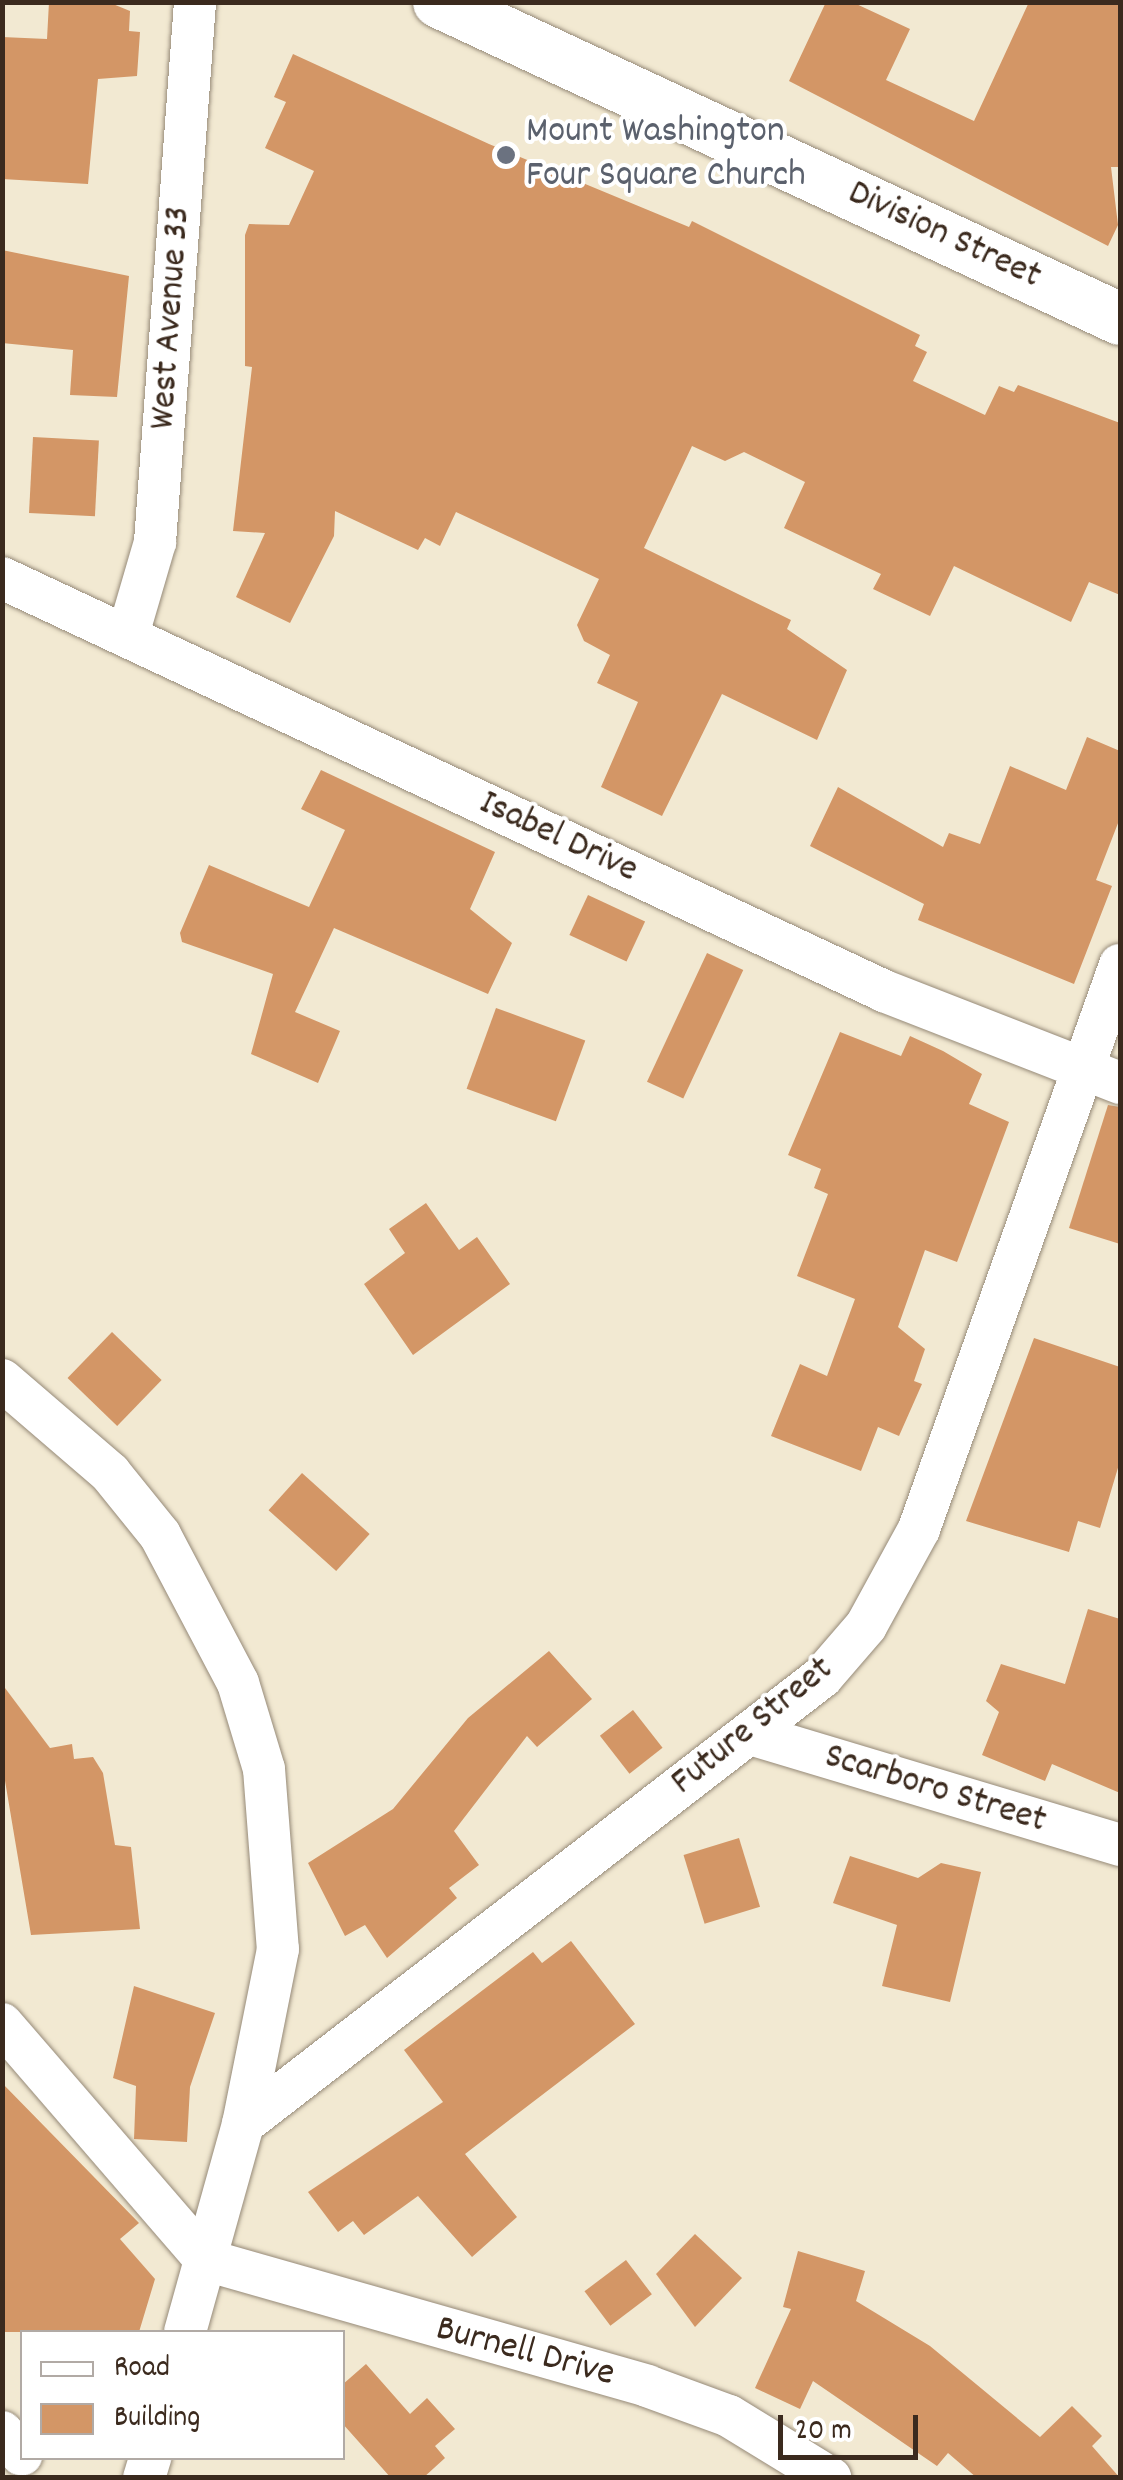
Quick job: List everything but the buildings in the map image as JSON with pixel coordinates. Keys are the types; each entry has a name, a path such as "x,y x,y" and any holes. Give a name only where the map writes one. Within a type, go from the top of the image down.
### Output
{"street":[{"name":"West Avenue 33","path":"128,631 156,542 195,2"},
{"name":"Division Street","path":"440,2 1120,319"},
{"name":"Isabel Drive","path":"2,578 128,631 884,991 1103,1077"},
{"name":"Future Street","path":"243,2124 822,1677 902,1568 1103,1077 1120,964"},
{"path":"2,1380 110,1473 160,1535 238,1683 267,1787 278,1948 243,2124 186,2330"},
{"name":"Scarboro Street","path":"750,1734 1120,1846"},
{"path":"2,2024 206,2260"},
{"name":"Burnell Drive","path":"206,2260 647,2386 729,2416 830,2478"},
{"path":"2,2432 20,2452"}],"place":[{"name":"Mount Washington Four Square Church","path":"506,155"}]}
